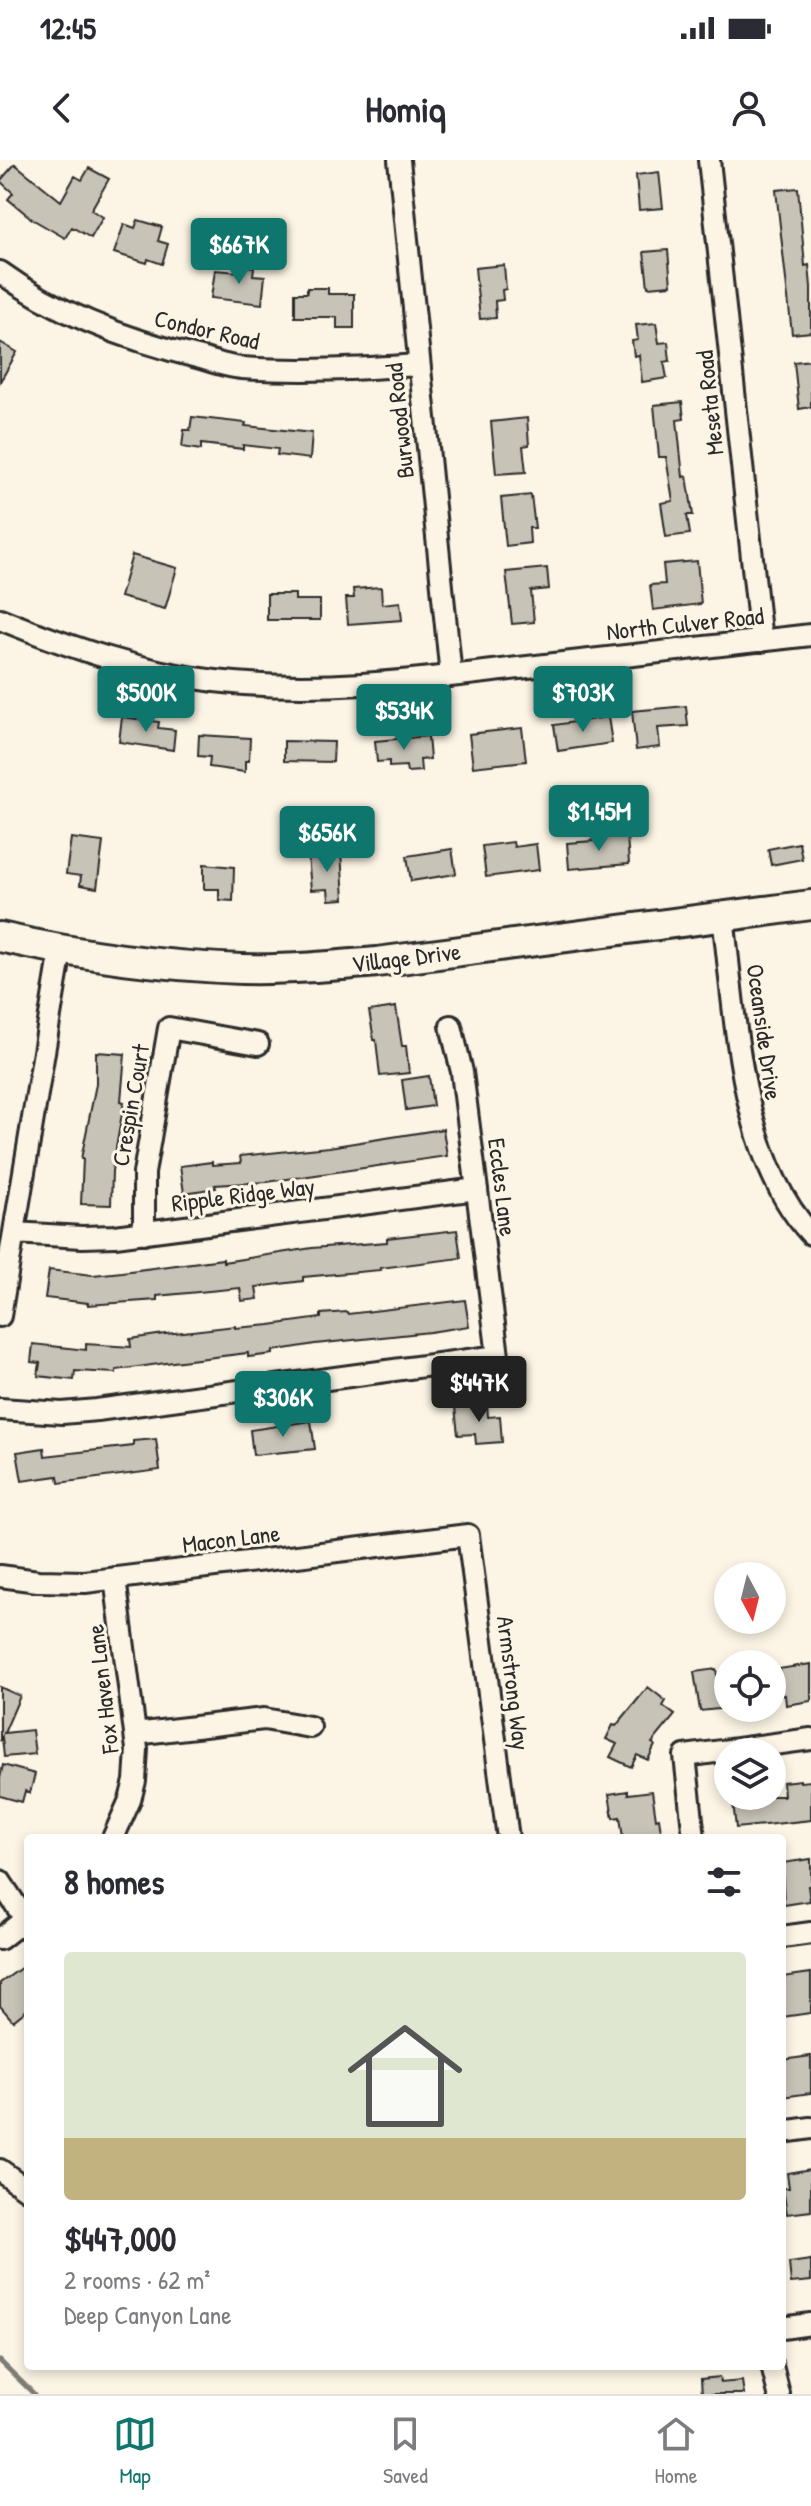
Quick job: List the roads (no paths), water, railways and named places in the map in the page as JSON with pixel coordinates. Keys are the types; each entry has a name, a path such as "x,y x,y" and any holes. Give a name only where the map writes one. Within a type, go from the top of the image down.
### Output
{"main road":[{"name":"Village Drive","path":"0,937 61,950 172,965 306,968 377,962 811,905"}],"street":[{"name":"Burwood Road","path":"399,160 451,676"},
{"name":"Meseta Road","path":"709,160 761,641"},
{"name":"Condor Road","path":"0,272 24,289 95,324 163,349 239,368 322,371 419,365"},
{"name":"North Culver Road","path":"0,619 136,666 215,681 289,685 376,684 811,635"},
{"name":"Oceanside Drive","path":"723,917 752,1122 773,1175 801,1224 811,1234"},
{"path":"0,1316 61,950"},
{"name":"Eccles Lane","path":"0,1409 62,1413 97,1410 498,1356 462,1072 451,1026"},
{"name":"Crespin Court","path":"144,1233 144,1173 169,1028 258,1044"},
{"name":"Ripple Ridge Way","path":"14,1233 115,1236 477,1189"},
{"name":"Macon Lane","path":"0,1576 85,1582 468,1535"},
{"name":"Armstrong Way","path":"468,1535 507,1834"},
{"name":"Fox Haven Lane","path":"115,1578 137,1749 135,1781 115,1834"},
{"path":"135,1734 264,1719 310,1727"},
{"path":"694,1834 685,1756 811,1739"},
{"path":"0,1881 24,1915"},
{"path":"0,1939 24,1920"},
{"path":"786,1936 811,1933"},
{"path":"786,2131 811,2128"},
{"path":"0,2170 24,2183"},
{"path":"786,2327 811,2324"},
{"path":"773,2370 779,2394"}],"waterway":[{"path":"0,2361 34,2394"}]}
